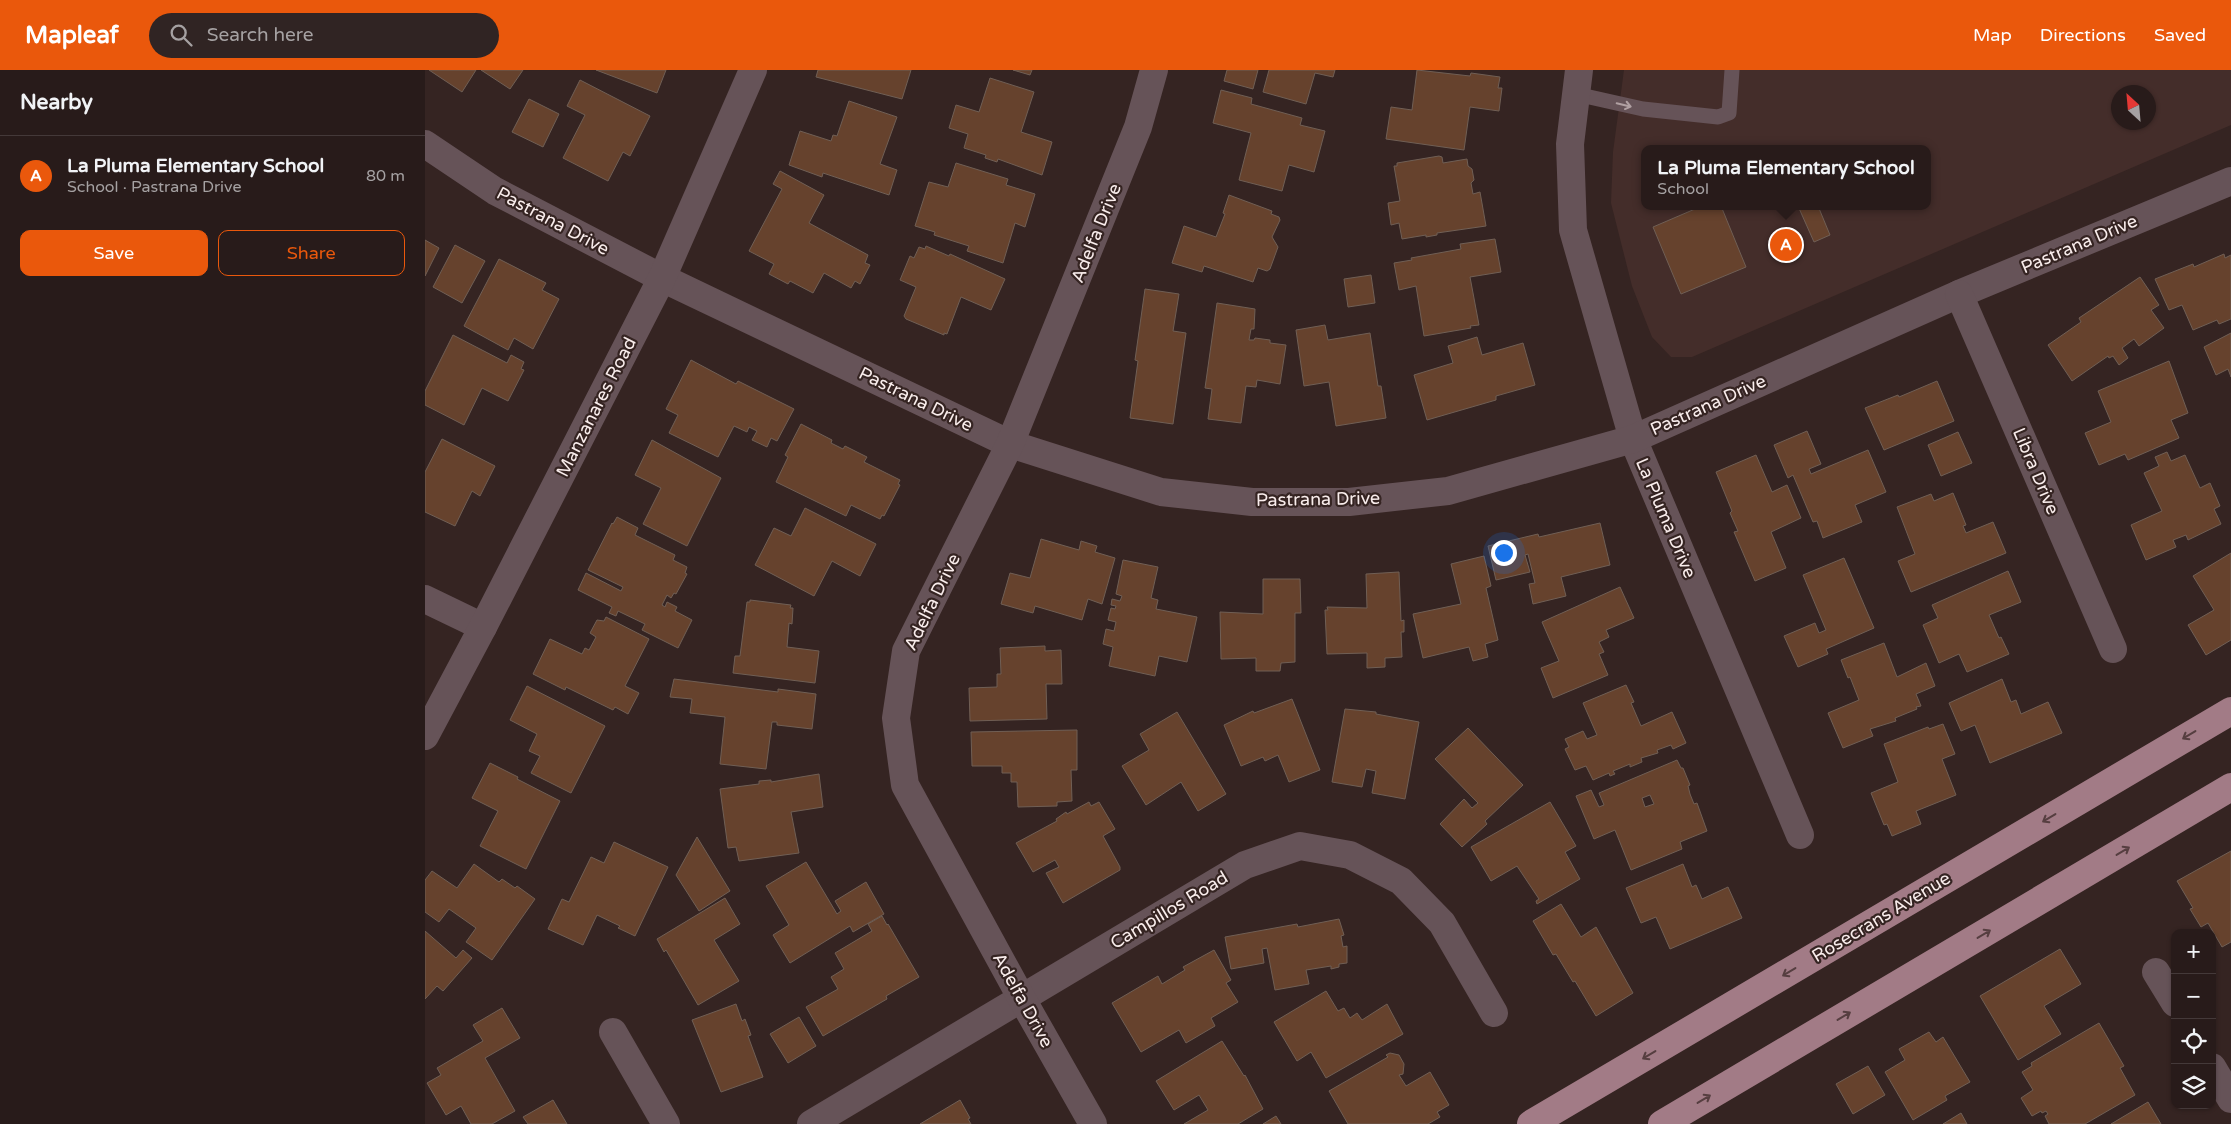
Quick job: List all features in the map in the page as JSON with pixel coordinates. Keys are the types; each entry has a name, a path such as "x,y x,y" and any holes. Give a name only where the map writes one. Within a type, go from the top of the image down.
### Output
{"main road":[{"name":"Rosecrans Avenue","path":"1531,1124 2231,711"},
{"path":"1662,1124 2231,787"}],"street":[{"name":"Manzanares Road","path":"425,736 662,278 753,70"},
{"name":"Adelfa Drive","path":"1093,1124 905,785 896,718 907,651 1010,444 1138,128 1154,70"},
{"name":"La Pluma Drive","path":"1578,82 1571,144 1573,230 1633,439 1801,835"},
{"name":"Pastrana Drive","path":"425,144 495,191 662,278 1010,444 1161,492 1252,502 1349,502 1448,491 1633,439 1959,294 2231,181"},
{"name":"Libra Drive","path":"1959,294 2113,649"},
{"path":"425,599 483,627"},
{"name":"Campillos Road","path":"811,1124 1245,865 1300,846 1350,855 1401,881 1442,923 1495,1012"},
{"path":"2156,972 2171,997"},
{"path":"613,1032 666,1124"},
{"path":"2216,1075 2231,1100"}],"lane":[{"path":"1578,82 1643,109 1718,117 1729,113 1732,70"}],"shaded area":[{"path":"1624,70 2231,70 2231,125 1692,357 1671,357 1652,337 1632,286 1611,203 1613,152"}],"building":[{"path":"429,70 476,70 462,92"},
{"path":"481,70 523,70 510,89"},
{"path":"596,70 666,70 657,93"},
{"path":"818,70 911,70 902,99 816,77"},
{"path":"1013,70 1032,70 1030,75"},
{"path":"1227,70 1258,70 1253,89 1224,81"},
{"path":"1269,70 1335,70 1333,77 1315,73 1306,104 1263,92"},
{"path":"1417,70 1470,76 1471,73 1500,77 1498,88 1502,88 1499,111 1470,107 1464,150 1386,139 1391,107 1412,110"},
{"path":"990,78 1034,92 1021,132 1052,142 1042,175 998,159 997,162 985,158 986,155 964,148 968,134 949,128 956,105 979,112"},
{"path":"580,80 650,116 630,156 623,152 608,181 563,158 585,115 567,106"},
{"path":"1221,90 1252,98 1251,104 1302,118 1300,125 1325,131 1314,172 1289,165 1282,191 1239,180 1251,133 1213,123"},
{"path":"529,99 559,114 543,147 512,132"},
{"path":"849,101 897,117 880,164 897,170 889,195 823,173 822,177 789,165 800,131 831,141 833,135 837,136"},
{"path":"1442,157 1443,163 1467,159 1468,166 1472,169 1474,180 1471,183 1473,194 1480,192 1486,226 1437,233 1437,235 1426,237 1426,235 1402,239 1399,223 1391,225 1388,203 1400,201 1394,166 1397,166 1397,163"},
{"path":"956,163 1008,179 1006,185 1035,194 1025,227 1015,223 1003,263 967,251 969,246 934,235 935,232 915,226 929,182 948,187"},
{"path":"780,171 824,195 809,223 868,255 865,263 870,265 860,284 855,281 851,288 824,273 813,293 790,281 788,284 769,274 774,264 749,251 782,189 773,184"},
{"path":"1229,195 1272,211 1271,214 1279,217 1280,220 1272,237 1278,247 1270,269 1267,271 1258,268 1253,282 1204,266 1202,272 1172,263 1184,226 1216,237 1225,214 1223,213"},
{"path":"1693,210 1723,210 1746,267 1681,294 1653,227"},
{"path":"1800,210 1820,210 1830,235 1814,242"},
{"path":"1495,239 1501,272 1470,277 1479,325 1424,336 1416,286 1399,290 1394,263 1461,249 1460,244"},
{"path":"425,240 439,248 425,276"},
{"path":"455,245 485,261 462,303 433,287"},
{"path":"926,246 949,256 950,254 1005,279 991,310 961,297 947,334 944,333 944,335 906,319 904,316 916,287 900,280 910,256 914,258 919,247 925,249"},
{"path":"2224,254 2225,258 2231,255 2231,319 2219,324 2217,320 2193,330 2182,305 2169,310 2155,279 2193,264 2194,267"},
{"path":"499,259 546,283 542,290 559,299 533,349 514,338 508,350 464,326"},
{"path":"1371,275 1375,303 1348,307 1344,279"},
{"path":"2140,277 2159,305 2151,310 2164,328 2139,346 2134,339 2122,348 2128,358 2119,365 2113,356 2109,358 2108,356 2072,381 2048,345 2081,322 2079,318"},
{"path":"1145,289 1179,294 1173,331 1186,333 1173,424 1130,418 1138,361 1135,360"},
{"path":"1217,303 1255,309 1254,329 1251,329 1249,340 1254,340 1255,338 1270,340 1270,343 1286,345 1280,384 1257,380 1256,387 1246,386 1241,423 1208,419 1212,389 1205,388"},
{"path":"1325,325 1328,340 1370,333 1378,386 1381,386 1386,418 1336,426 1329,382 1304,386 1296,330"},
{"path":"2231,333 2231,377 2228,369 2216,375 2204,347"},
{"path":"453,335 507,363 511,355 524,362 521,369 524,370 508,401 482,388 464,425 425,405 425,391"},
{"path":"1477,337 1482,355 1523,343 1535,385 1496,396 1496,400 1427,420 1414,375 1453,363 1448,346"},
{"path":"691,360 736,384 738,381 794,409 777,441 771,438 767,447 752,440 757,431 749,427 747,432 734,426 718,457 669,433 678,415 666,409"},
{"path":"2169,361 2188,413 2171,420 2179,438 2128,460 2125,454 2099,465 2085,433 2111,422 2098,391"},
{"path":"1937,381 1954,421 1884,450 1865,408 1898,395 1899,397"},
{"path":"801,424 832,440 831,443 843,449 845,446 867,457 864,462 900,480 898,484 900,485 884,516 882,515 880,519 851,505 846,516 776,482 788,457 785,455"},
{"path":"1807,431 1821,464 1809,469 1811,474 1868,450 1886,492 1855,505 1862,522 1823,538 1817,521 1813,522 1793,475 1788,478 1774,445"},
{"path":"1958,432 1972,463 1941,476 1928,445"},
{"path":"442,439 495,466 480,496 472,491 455,526 425,512 425,472"},
{"path":"652,440 721,478 687,546 643,524 661,488 635,475"},
{"path":"2167,452 2171,461 2185,455 2200,488 2210,483 2220,506 2214,509 2221,524 2188,540 2186,535 2173,540 2176,547 2146,560 2131,525 2162,511 2144,473 2159,466 2155,457"},
{"path":"1756,455 1772,492 1787,485 1801,518 1771,532 1786,568 1755,581 1734,532 1738,531 1716,472"},
{"path":"1953,493 1966,525 1963,526 1966,533 1993,522 2006,553 1911,592 1898,561 1915,554 1897,507 1931,494 1934,501"},
{"path":"805,508 876,544 860,576 832,561 814,596 755,565 774,528 791,536"},
{"path":"617,517 638,528 635,535 675,555 673,560 687,567 685,573 687,574 676,594 674,593 671,598 667,595 662,605 665,607 667,602 677,607 675,611 692,620 678,648 642,630 645,624 618,611 616,616 609,613 612,607 578,590 586,573 621,591 623,587 588,570 612,523"},
{"path":"1600,523 1610,565 1561,577 1566,596 1533,604 1529,584 1535,583 1528,554 1525,555 1530,572 1496,580 1488,546 1538,534 1539,537"},
{"path":"1041,539 1079,550 1081,541 1097,546 1095,552 1115,558 1102,604 1088,599 1082,620 1035,606 1033,613 1001,604 1010,573 1030,578"},
{"path":"2231,553 2231,640 2206,655 2188,625 2214,610 2193,576"},
{"path":"1484,556 1491,586 1486,588 1498,640 1485,644 1488,657 1473,661 1469,647 1423,658 1413,614 1461,604 1451,564"},
{"path":"1844,558 1874,628 1826,649 1828,654 1798,667 1784,636 1815,623 1819,633 1826,630 1803,575"},
{"path":"1123,560 1158,567 1151,598 1158,600 1156,609 1197,617 1187,662 1159,656 1155,676 1109,666 1113,647 1103,644 1106,629 1114,631 1116,622 1108,620 1111,608 1115,609 1116,606 1111,605 1112,599 1120,601 1122,596 1116,594"},
{"path":"2008,571 2021,602 1989,615 1999,638 2001,637 2009,654 1967,672 1959,654 1939,663 1923,625 1938,618 1932,605"},
{"path":"1399,572 1401,621 1404,620 1404,632 1401,632 1402,657 1385,658 1385,667 1367,668 1367,653 1327,654 1325,610 1328,610 1327,607 1367,608 1366,574"},
{"path":"1263,579 1300,579 1301,613 1295,613 1295,662 1281,663 1280,671 1256,671 1256,658 1221,659 1220,612 1263,614"},
{"path":"1620,587 1634,618 1606,630 1609,637 1599,642 1604,652 1599,654 1608,675 1553,698 1541,668 1559,661 1542,622"},
{"path":"750,600 791,605 790,608 793,608 792,624 789,623 787,647 819,651 815,683 733,673 735,656 740,656 747,602 750,602"},
{"path":"606,617 649,639 625,686 639,693 628,714 615,707 613,710 566,687 565,690 533,674 550,639 582,654 585,648 589,650 596,637 590,633 597,620 604,621"},
{"path":"1884,643 1897,677 1926,663 1935,686 1916,694 1921,706 1916,707 1917,709 1895,718 1896,721 1870,729 1873,736 1843,748 1828,713 1859,700 1841,660"},
{"path":"1045,646 1045,651 1061,650 1062,684 1046,684 1047,719 970,721 969,688 997,687 997,674 1001,674 1000,648"},
{"path":"674,679 778,692 778,689 816,694 812,729 777,725 777,722 772,722 766,769 720,764 725,717 690,713 692,699 670,697"},
{"path":"2002,679 2011,702 2016,700 2021,714 2048,702 2062,733 1990,763 1975,725 1961,731 1949,703"},
{"path":"1626,685 1634,702 1631,703 1641,726 1672,712 1686,743 1673,749 1671,745 1657,750 1658,753 1641,758 1642,762 1630,767 1630,764 1613,771 1615,774 1610,776 1609,773 1593,780 1586,766 1575,770 1565,749 1569,747 1565,739 1583,731 1587,739 1597,735 1583,703"},
{"path":"527,686 605,726 571,793 531,773 540,756 529,751 537,734 510,720"},
{"path":"1292,699 1320,770 1289,782 1278,755 1265,761 1263,757 1241,766 1224,725 1253,711 1254,713"},
{"path":"1345,709 1376,712 1376,714 1419,722 1405,799 1372,793 1376,771 1366,769 1362,787 1332,782"},
{"path":"1177,712 1226,794 1198,811 1181,782 1146,805 1122,766 1149,750 1140,734"},
{"path":"1943,724 1955,754 1942,759 1956,795 1916,811 1921,824 1892,836 1887,824 1884,825 1871,793 1898,782 1884,744 1928,727 1929,729"},
{"path":"1468,728 1523,785 1485,821 1487,824 1462,847 1440,824 1464,799 1472,808 1478,803 1435,759"},
{"path":"1077,730 1077,770 1071,770 1072,801 1057,802 1057,806 1018,807 1017,782 1011,782 1011,773 1002,773 1002,766 972,766 971,732"},
{"path":"1677,760 1681,768 1683,768 1690,785 1688,786 1690,794 1694,804 1697,803 1707,831 1680,842 1682,849 1631,870 1615,830 1594,839 1576,796 1591,790 1599,807 1604,805 1599,793","holes":["1650,795 1654,804 1645,807 1642,798"]},
{"path":"490,763 560,801 526,869 480,846 498,811 472,798"},
{"path":"819,774 823,807 791,812 799,853 739,861 736,847 728,848 720,789 759,784 759,781 771,780 771,782"},
{"path":"1089,802 1091,806 1099,802 1115,829 1103,836 1120,870 1063,903 1046,873 1059,867 1055,860 1033,872 1016,843 1057,821 1056,819 1066,812 1067,814"},
{"path":"1550,802 1576,846 1565,852 1580,879 1537,904 1536,901 1539,899 1517,866 1491,881 1471,847"},
{"path":"697,837 730,891 699,911 676,875"},
{"path":"614,842 668,867 635,936 597,915 583,945 548,929 562,899 569,902 591,857 604,863"},
{"path":"2231,851 2231,942 2222,947 2216,937 2216,929 2212,929 2208,923 2201,927 2190,909 2193,908 2177,881"},
{"path":"806,862 837,914 841,911 835,901 866,882 884,914 853,932 850,926 790,963 773,935 789,925 766,886"},
{"path":"474,864 499,882 502,879 515,888 517,886 535,899 492,960 466,942 476,928 449,909 439,922 425,912 425,880 432,871 457,888"},
{"path":"1683,864 1692,887 1696,885 1702,899 1728,887 1742,918 1670,949 1656,917 1641,923 1626,888"},
{"path":"725,898 740,924 714,940 739,981 698,1005 666,950 664,952 657,939"},
{"path":"1561,904 1581,937 1596,927 1633,993 1596,1016 1556,954 1553,955 1533,921"},
{"path":"882,916 919,977 886,996 887,999 823,1036 806,1007 838,989 831,977 844,969 835,953 872,931 868,924"},
{"path":"1339,919 1344,935 1341,936 1343,947 1347,946 1347,963 1339,964 1339,967 1331,969 1331,966 1306,970 1309,984 1275,990 1267,948 1262,949 1264,963 1231,969 1225,937 1297,924 1298,927"},
{"path":"425,931 456,958 463,950 472,958 443,991 437,986 425,999"},
{"path":"2060,949 2081,984 2044,1006 2061,1034 2018,1060 1980,996"},
{"path":"1214,950 1231,980 1226,983 1238,1002 1211,1018 1215,1026 1186,1043 1179,1030 1141,1052 1112,1003 1158,976 1162,984 1185,970 1183,967"},
{"path":"1326,991 1338,1011 1344,1008 1350,1018 1357,1013 1362,1020 1387,1004 1403,1034 1326,1078 1311,1052 1297,1061 1274,1022"},
{"path":"736,1004 742,1021 745,1019 751,1035 748,1036 763,1077 721,1092 692,1020"},
{"path":"502,1008 520,1038 485,1058 515,1111 492,1124 471,1124 461,1106 446,1115 427,1083 441,1075 437,1068 483,1041 473,1025"},
{"path":"799,1017 816,1046 788,1063 770,1034"},
{"path":"2099,1023 2124,1066 2120,1068 2135,1095 2085,1124 2049,1124 2045,1116 2048,1114 2046,1111 2042,1113 2041,1111 2032,1116 2021,1098 2033,1090 2022,1072 2032,1066 2031,1063"},
{"path":"1929,1032 1936,1042 1943,1037 1970,1082 1945,1096 1947,1100 1913,1120 1885,1072 1905,1060 1899,1049"},
{"path":"1222,1041 1245,1075 1263,1109 1238,1124 1184,1124 1208,1110 1199,1095 1174,1110 1156,1081"},
{"path":"1390,1053 1399,1055 1404,1064 1403,1074 1399,1075 1406,1086 1430,1072 1449,1105 1437,1112 1440,1117 1428,1124 1348,1124 1329,1091 1388,1057 1386,1055"},
{"path":"1868,1066 1885,1095 1853,1114 1836,1084"},
{"path":"553,1100 567,1124 528,1124 523,1117"},
{"path":"960,1100 970,1118 968,1119 971,1124 920,1124"},
{"path":"2148,1102 2161,1124 2111,1124"},
{"path":"1961,1113 1967,1124 1943,1124"},
{"path":"1276,1116 1281,1124 1263,1124"}],"place":[{"name":"La Pluma Elementary School","path":"1786,245"}]}
